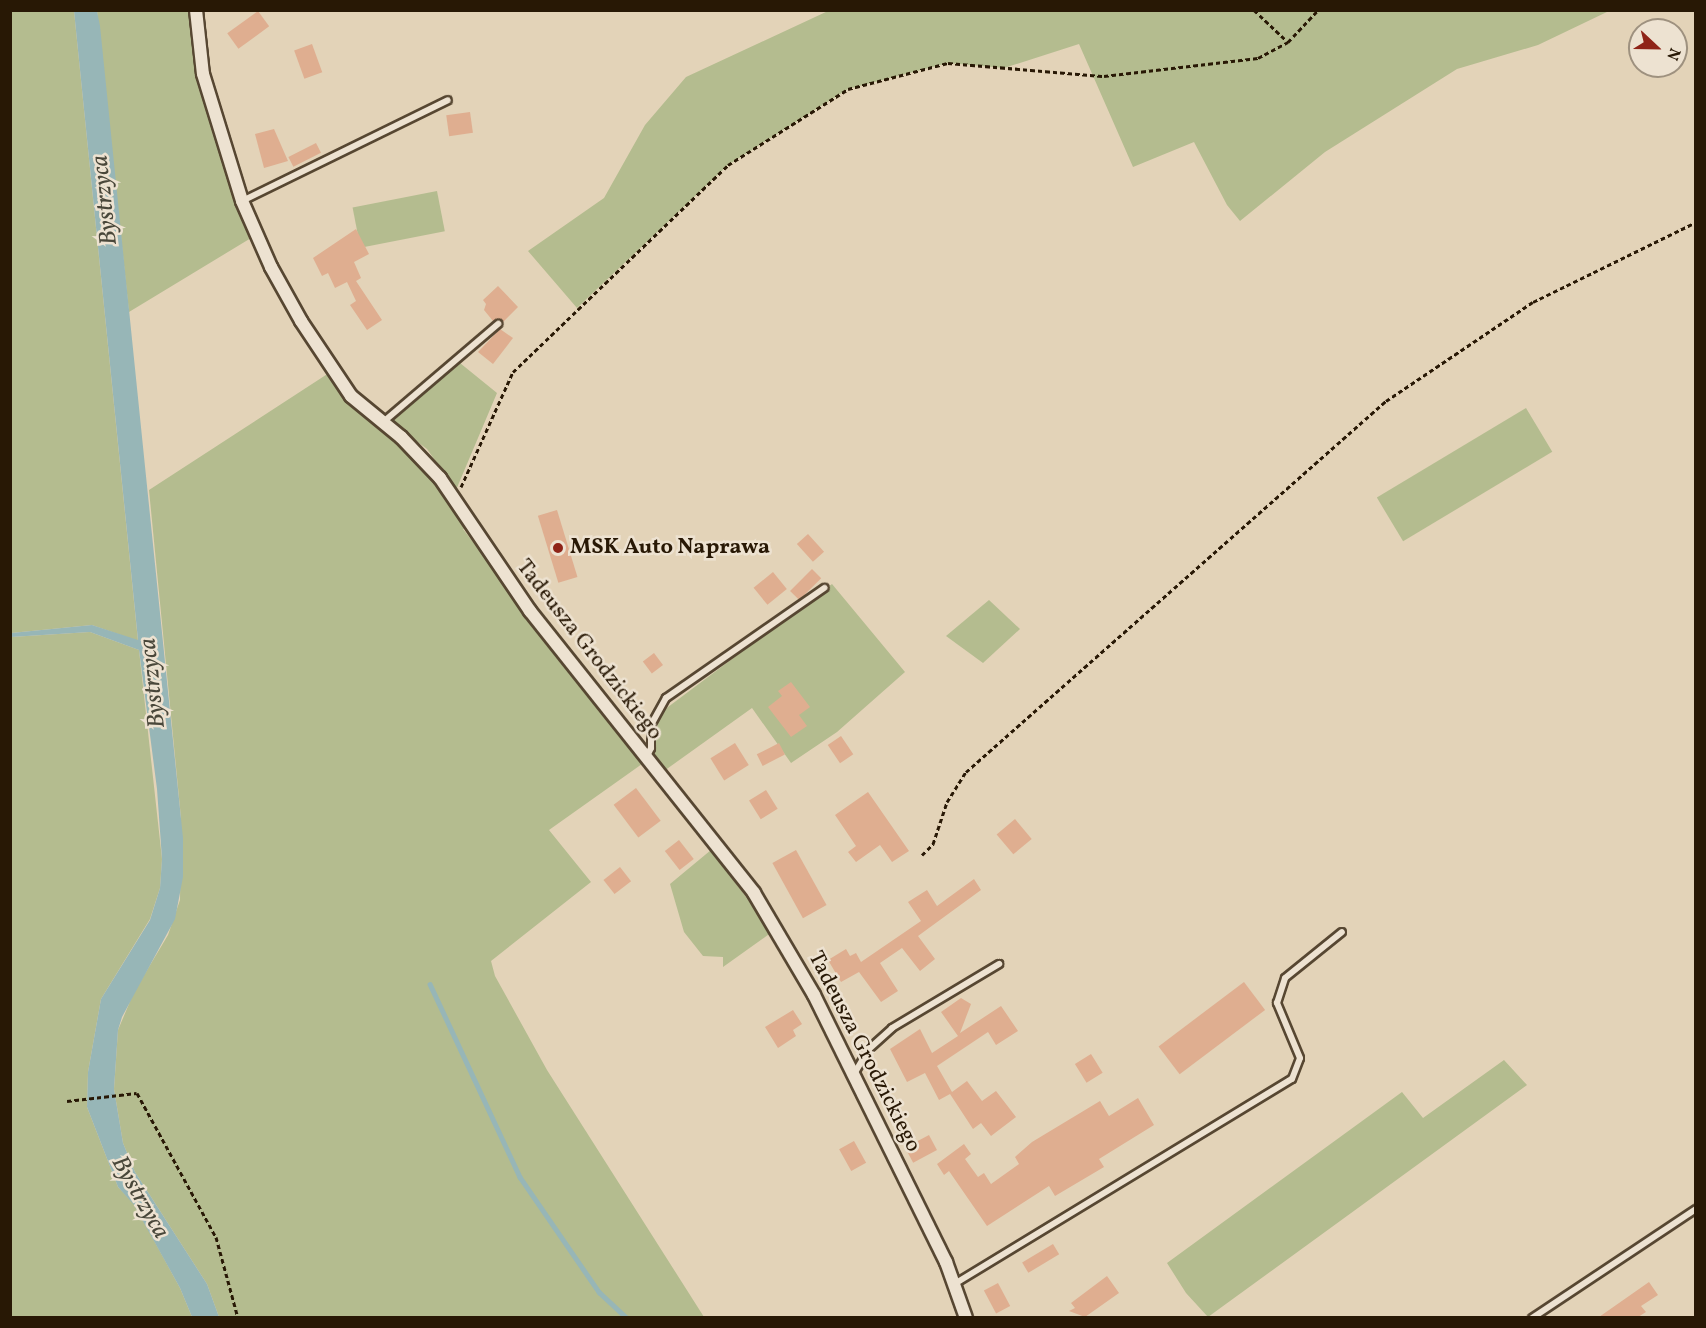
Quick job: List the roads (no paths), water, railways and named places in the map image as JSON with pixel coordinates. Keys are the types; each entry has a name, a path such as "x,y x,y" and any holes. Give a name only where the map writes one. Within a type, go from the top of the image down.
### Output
{"street":[{"name":"Tadeusza Grodzickiego","path":"196,10 203,74 243,201 271,267 316,346 351,396 431,467 517,594 754,893 804,976 956,1283 966,1317"}],"lane":[{"path":"243,201 448,100"},
{"path":"382,423 498,324"},
{"path":"646,758 651,748 651,725 666,698 824,588"},
{"path":"956,1283 1292,1079 1300,1058 1277,1003 1286,978 1342,932"},
{"path":"852,1076 869,1048 892,1028 999,964"},
{"path":"1532,1317 1695,1209"}],"water":[{"name":"Bystrzyca","path":"74,11 97,11 100,26 183,838 183,877 175,919 122,1017 118,1030 114,1089 123,1143 135,1172 207,1284 219,1317 192,1317 180,1288 134,1205 118,1187 87,1107 88,1072 101,999 150,920 160,888 162,859 157,789 139,650 90,632 11,637 11,633 92,625 138,640"}],"waterway":[{"path":"430,984 520,1177 599,1292 627,1318"}],"place":[{"name":"MSK Auto Naprawa","path":"558,548"}]}
